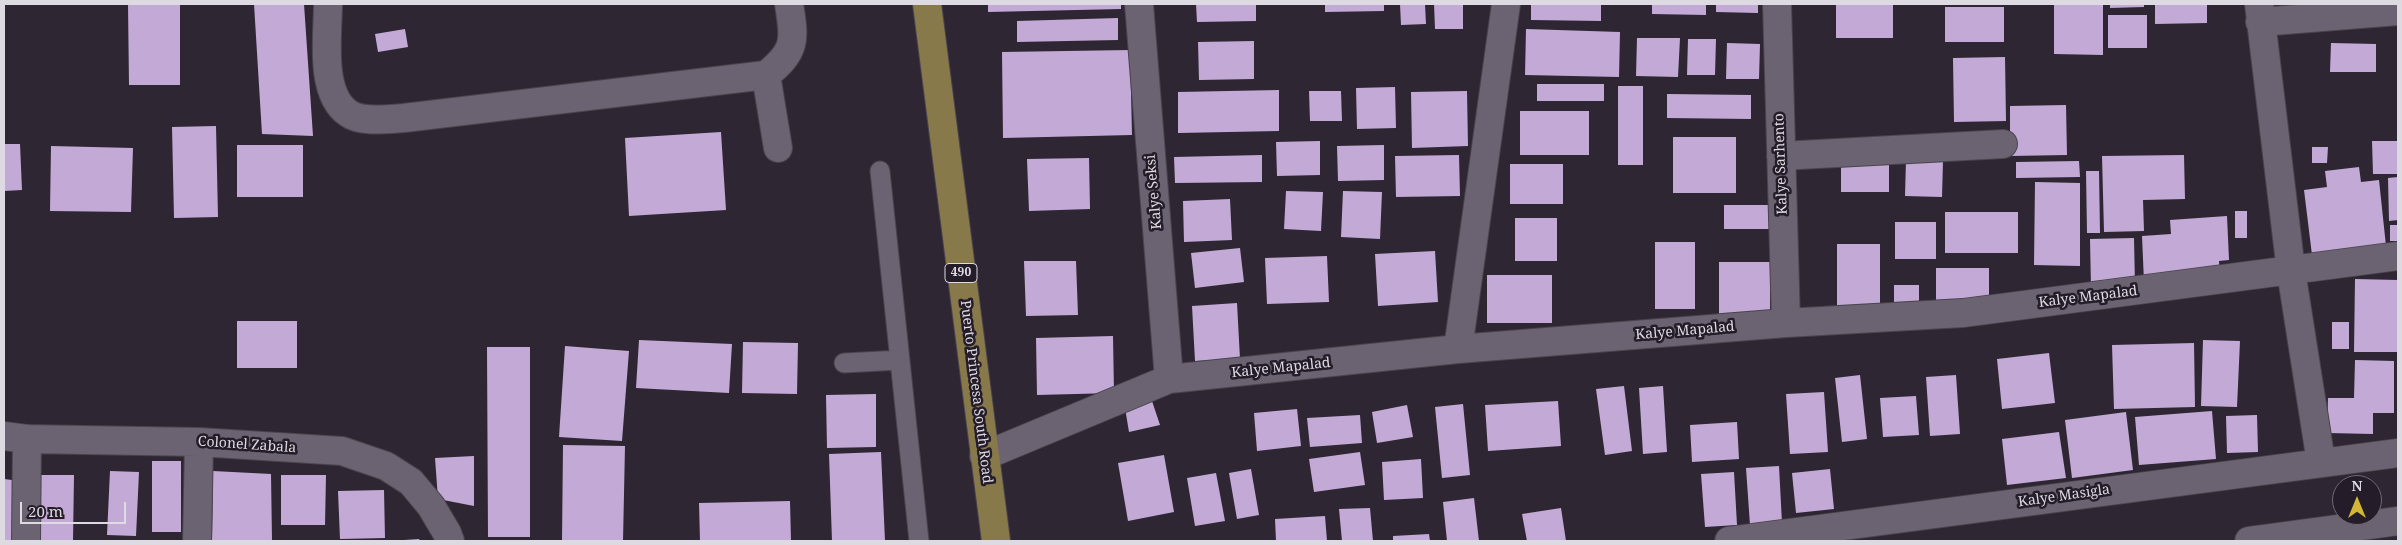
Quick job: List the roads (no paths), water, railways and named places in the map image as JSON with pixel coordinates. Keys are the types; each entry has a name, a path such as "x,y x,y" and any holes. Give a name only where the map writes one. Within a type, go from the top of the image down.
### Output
{"main road":[{"name":"Puerto Princesa South Road","path":"927,4 996,541"}],"street":[{"path":"328,4 329,82 337,101 348,114 373,120 404,118 766,75 784,61 790,47 792,26 789,4"},
{"name":"Kalye Seksi","path":"1139,4 1169,379"},
{"path":"1458,349 1506,4"},
{"name":"Kalye Sarhento","path":"1777,4 1786,324"},
{"path":"2321,462 2291,271 2259,13 2398,11"},
{"path":"766,75 778,148"},
{"path":"1781,156 2003,144"},
{"name":"Kalye Mapalad","path":"984,456 1169,379 1458,349 1786,324 1963,313 2398,256"},
{"path":"16,438 26,541"},
{"name":"Colonel Zabala","path":"16,438 199,442 342,451 386,466 411,482 431,506 450,541"},
{"path":"197,541 199,442"},
{"name":"Kalye Masigla","path":"1729,541 2398,453"},
{"path":"2249,541 2398,521"}],"lane":[{"path":"880,171 919,541"},
{"path":"844,364 900,360"}]}
